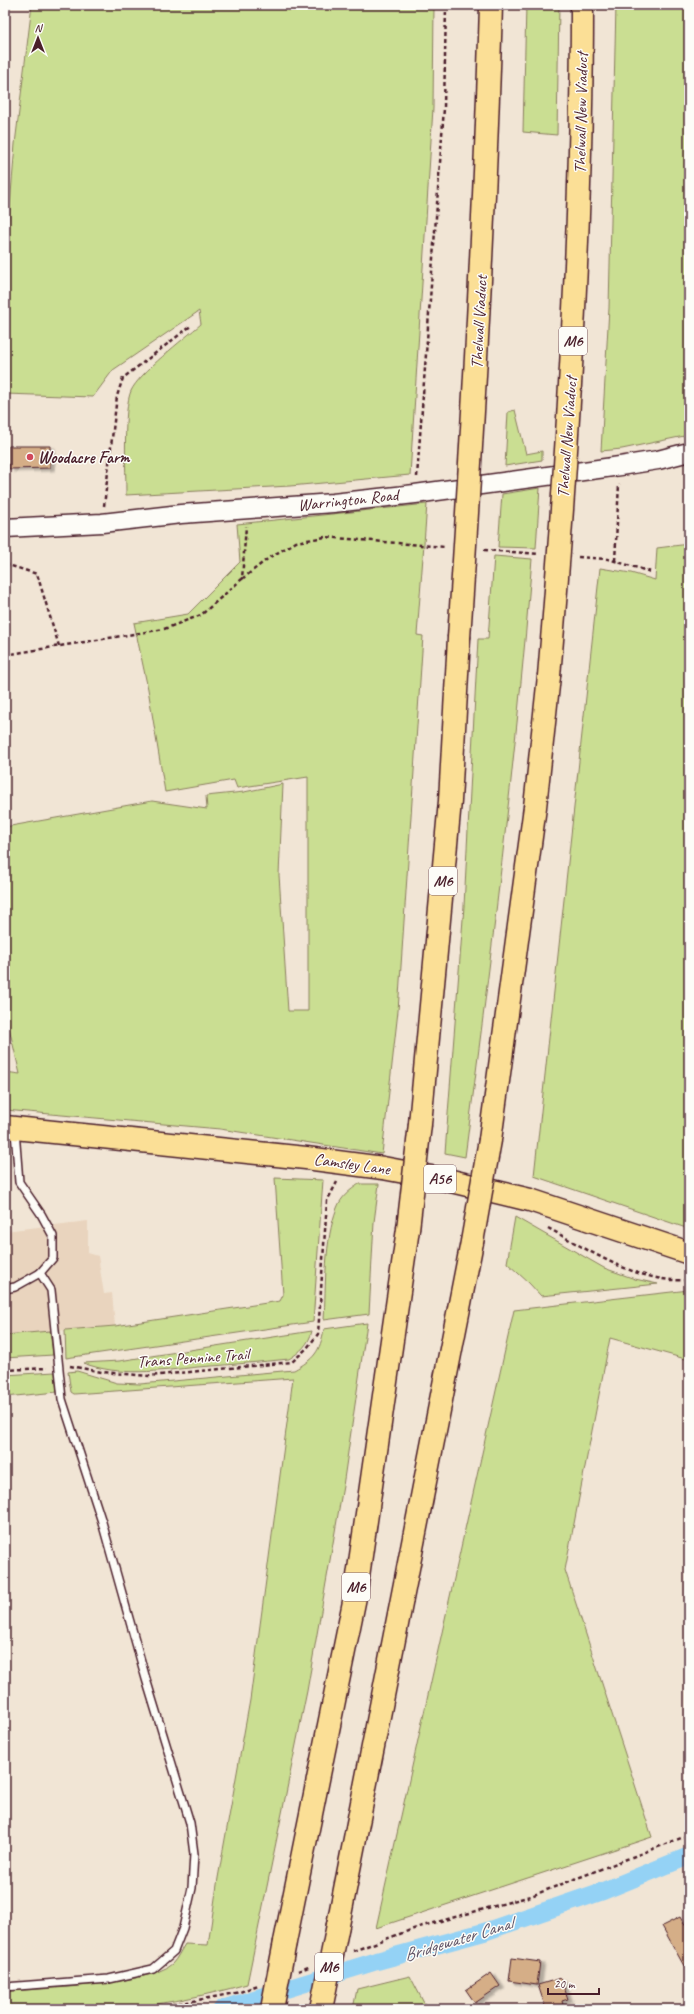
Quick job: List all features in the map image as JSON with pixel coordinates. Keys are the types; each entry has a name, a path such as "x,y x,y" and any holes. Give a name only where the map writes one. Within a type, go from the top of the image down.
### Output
{"main road":[{"name":"Thelwall Viaduct","path":"272,2009 355,1597 408,1229 420,1124 450,801 459,638 476,386 486,180 490,5"},
{"name":"Thelwall New Viaduct","path":"321,2009 472,1242 490,1140 533,823 549,676 572,370 582,117 582,5"},
{"name":"Camsley Lane","path":"10,1128 306,1158 405,1172 447,1180 530,1200 689,1253"}],"street":[{"name":"Warrington Road","path":"5,528 102,523 181,514 415,494 620,466 658,460 689,452"}],"lane":[{"path":"5,1289 14,1287 40,1273 52,1258 53,1236 41,1214 19,1182 10,1128"},
{"path":"5,1986 109,1979 153,1969 174,1951 183,1928 192,1888 194,1854 190,1823 146,1679 102,1522 62,1399 51,1290 40,1273"}],"path":[{"path":"415,494 444,108 446,5"},
{"path":"102,523 117,396 123,378 192,325"},
{"path":"615,561 620,466"},
{"path":"242,579 248,509"},
{"path":"5,655 164,629 201,615 270,557 296,542 325,537 451,547"},
{"path":"482,549 545,554"},
{"path":"577,557 615,561 651,572"},
{"path":"5,564 37,574 59,646"},
{"name":"Trans Pennine Trail","path":"5,1370 70,1366 102,1372 149,1376 292,1362 308,1348 318,1334 319,1305"},
{"path":"352,1951 419,1927 531,1896 689,1835"},
{"path":"293,1973 315,1965"},
{"path":"151,2009 240,1992 263,1984"}],"shaded area":[{"path":"88,1221 88,1253 98,1256 104,1294 112,1293 115,1326 5,1335 5,1231"}],"green space":[{"path":"32,5 434,5 433,108 410,475 290,486 126,495 126,426 128,400 131,391 152,366 201,324 199,311 113,370 93,397 5,394 5,270 15,144"},
{"path":"526,5 559,5 557,135 523,132"},
{"path":"616,5 689,5 689,435 622,449 601,451 609,308"},
{"path":"515,410 526,454 542,451 542,460 505,466 508,412"},
{"path":"540,488 536,548 498,547 502,494"},
{"path":"427,504 417,635 423,636 398,1011 382,1154 220,1129 5,1110 5,1072 20,1074 5,1011 5,827 152,801 207,809 206,796 244,792 283,784 279,875 288,1011 308,1011 308,777 237,788 234,780 165,792 148,689 134,623 188,614 240,562 237,524"},
{"path":"689,544 689,1229 534,1176 600,568 631,573 655,580 657,548"},
{"path":"494,556 532,559 511,784 465,1157 445,1153 464,906 478,639 488,639"},
{"path":"275,1178 323,1180 313,1322 66,1358 65,1330 115,1326 280,1301 283,1295"},
{"path":"359,1184 379,1184 374,1222 369,1314 324,1320 326,1263 333,1221 337,1208 343,1197"},
{"path":"515,1217 604,1268 635,1279 658,1284 541,1296 507,1263"},
{"path":"689,1290 689,1360 610,1338 565,1570 652,1837 376,1928 514,1310"},
{"path":"367,1323 343,1486 307,1691 247,1984 180,2000 129,2008 85,2010 5,2009 5,1991 93,1985 141,1977 159,1971 172,1964 185,1944 208,1945 218,1878 250,1700 293,1378 74,1394 71,1392 68,1372 77,1371 117,1383 140,1384 294,1370 307,1362 315,1354 320,1344 324,1329"},
{"path":"50,1331 53,1355 5,1358 5,1335"},
{"path":"312,1331 309,1340 304,1347 289,1359 140,1372 111,1370 83,1363 119,1361"},
{"path":"55,1372 57,1392 5,1397 5,1375"},
{"path":"410,1976 427,2009 353,2009 357,1989"}],"building":[{"name":"Woodacre Farm","path":"9,446 50,446 50,468 9,469"},
{"path":"680,1917 684,1924 689,1922 689,1975 662,1926"},
{"path":"512,1958 540,1962 537,1985 509,1981"},
{"path":"491,1973 500,1986 475,2003 466,1990"},
{"path":"561,1978 568,1999 562,2001 564,2009 546,2009 538,1985"}],"waterway":[{"name":"Bridgewater Canal","path":"222,2009 377,1961 484,1932 603,1891 689,1856"}],"place":[{"name":"Woodacre Farm","path":"30,457"}]}
